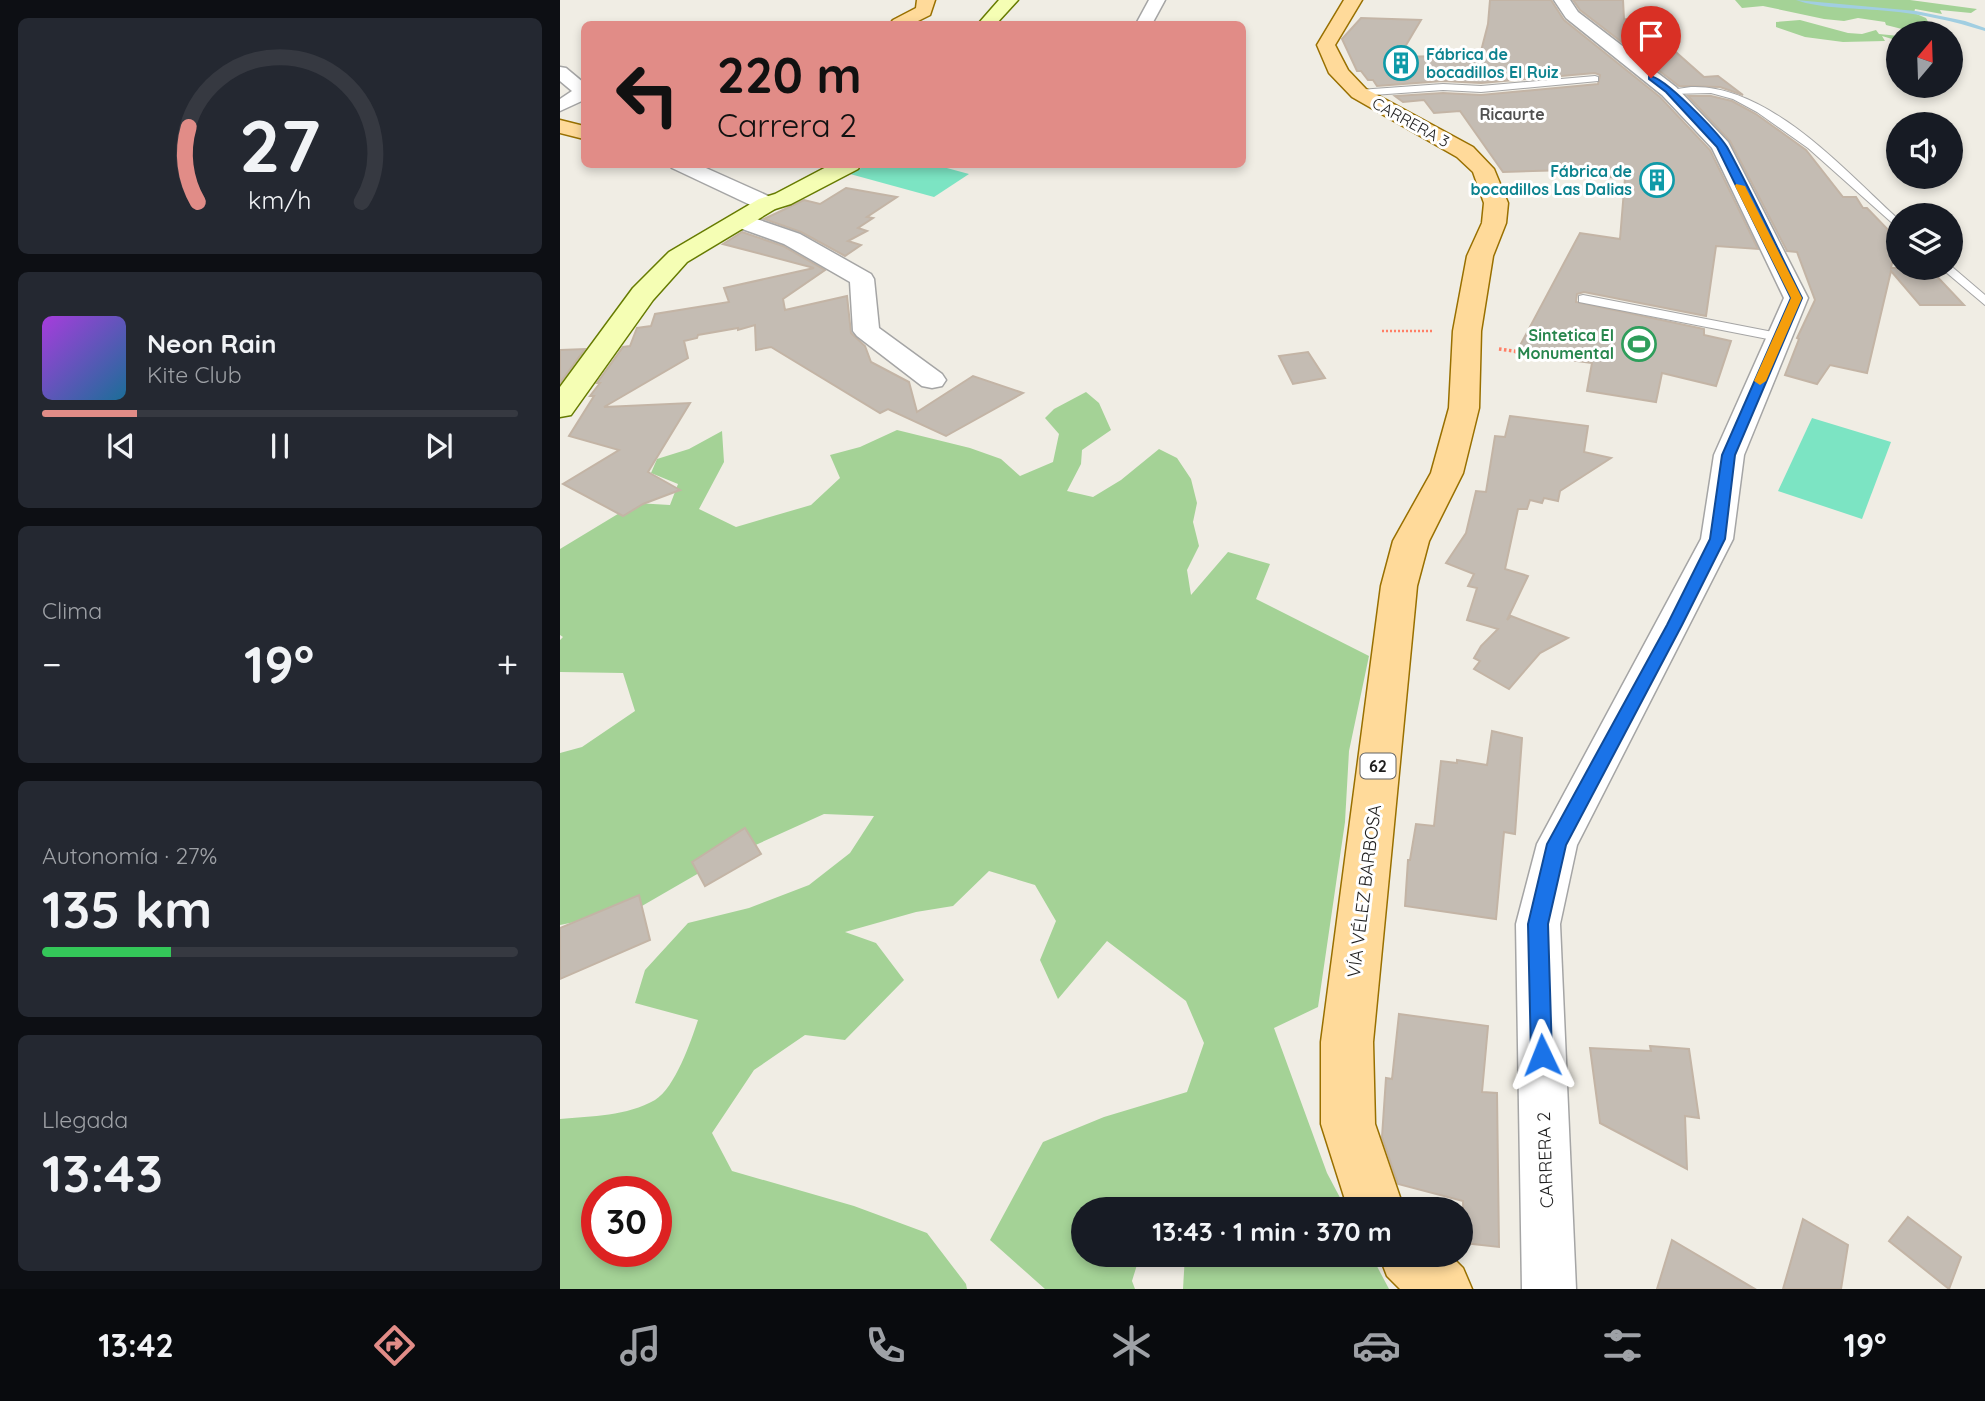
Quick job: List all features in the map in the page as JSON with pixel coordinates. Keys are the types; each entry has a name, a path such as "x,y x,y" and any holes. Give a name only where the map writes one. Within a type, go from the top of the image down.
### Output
{"main road":[{"path":"905,21 923,11 926,0"},
{"name":"CARRERA 3","path":"1353,0 1346,16 1332,31 1326,45 1339,73 1359,93 1465,152 1483,169 1491,186 1496,203 1494,223 1480,256 1467,338"},
{"path":"560,126 581,132"},
{"name":"VÍA VÉLEZ BARBOSA","path":"1372,1197 1348,1124 1347,1042 1399,586 1411,541 1447,473 1464,408 1467,338"},
{"path":"1420,1267 1442,1289"}],"street":[{"path":"990,21 1009,0"},
{"path":"1146,21 1157,0"},
{"name":"CARRERA 2","path":"1549,1289 1538,924 1557,844 1717,539 1729,455 1796,298 1721,146 1669,91 1572,15 1562,0"},
{"path":"560,72 581,89"},
{"path":"560,105 572,102 581,93"},
{"path":"688,168 767,204"},
{"path":"560,408 643,294 678,257 767,204 783,199 842,168"},
{"path":"742,220 792,239 862,279 866,331 932,380"}],"lane":[{"path":"1359,93 1443,87 1481,89 1595,79"},
{"path":"1669,91 1710,89 1729,94 1763,111 1787,128 1886,215"},
{"path":"1961,280 1985,301"},
{"path":"1583,299 1778,337"}],"path":[{"path":"1382,331 1467,338 1535,354 1539,347"}],"green space":[{"path":"1735,0 1910,0 1977,9 1971,13 1940,10 1942,14 1915,9 1914,13 1928,21 1886,21 1886,25 1885,22 1858,18 1844,21 1824,19 1763,6 1742,8"},
{"path":"1800,20 1848,33 1862,34 1876,30 1886,37 1882,36 1885,41 1843,42 1805,37 1776,27 1776,22"},
{"path":"861,168 947,168 969,174 934,197 850,174"},
{"path":"1086,392 1099,403 1111,430 1082,450 1081,464 1067,491 1093,497 1121,480 1159,449 1177,458 1191,479 1197,503 1193,522 1199,546 1187,570 1191,595 1228,552 1270,564 1256,599 1369,656 1349,751 1345,822 1318,1007 1274,1028 1327,1173 1340,1197 1071,1197 1071,1267 1136,1267 1132,1281 1135,1289 1045,1289 990,1240 1043,1142 1104,1117 1187,1092 1204,1043 1186,1001 1107,941 1058,999 1040,960 1056,921 1035,885 989,871 953,906 916,912 845,932 876,943 904,980 845,1040 805,1035 754,1070 712,1133 732,1171 854,1206 927,1233 967,1289 560,1289 560,1119 621,1112 655,1100 676,1075 698,1020 635,1003 645,970 688,923 749,908 809,885 850,853 874,816 824,814 718,862 635,910 560,925 560,753 582,747 635,711 623,673 560,672 560,640 563,637 560,635 560,549 636,503 670,505 678,484 651,473 657,459 689,449 722,431 724,462 699,509 736,527 811,505 840,478 830,455 860,447 897,430 970,448 1001,459 1020,476 1053,462 1059,434 1045,418 1054,409"},
{"path":"1812,418 1891,442 1862,519 1778,491"},
{"path":"1184,1267 1377,1267 1389,1289 1183,1289"}],"building":[{"path":"1490,0 1551,0 1564,20 1660,97 1710,150 1758,249 1716,246 1706,316 1584,292 1577,294 1576,302 1704,329 1704,335 1731,341 1716,386 1662,373 1656,402 1587,391 1592,363 1516,353 1580,233 1620,239 1625,178 1570,175 1569,170 1503,172 1460,111 1434,113 1424,100 1403,102 1395,96 1443,93 1481,95 1598,84 1600,75 1595,73 1481,83 1443,81 1377,86 1361,71 1357,71 1342,39 1361,18 1421,20 1399,57 1480,55 1488,24"},
{"path":"1573,0 1623,0 1624,19 1657,21 1660,38 1704,77 1718,76 1743,95 1720,87 1679,86 1580,10"},
{"path":"1688,96 1711,96 1732,101 1756,114 1806,150 1843,197 1856,197 1863,208 1867,208 1886,228 1886,280 1889,280 1867,373 1830,365 1817,384 1785,375 1799,339 1797,338 1815,300 1797,252 1787,251 1730,141"},
{"path":"846,188 897,197 867,217 873,218 858,228 867,231 848,241 861,245 845,256 801,232 764,219 804,200 820,204"},
{"path":"742,232 783,246 825,270 783,299 785,310 847,296 851,333 865,346 871,362 909,382 917,412 973,376 1023,393 946,436 888,409 880,413 771,347 756,350 755,325 698,335 697,338 684,341 688,358 604,407 690,403 648,472 680,490 643,504 623,516 563,484 619,450 569,436 594,396 590,396 600,383 597,383 623,347 630,346 637,328 651,326 655,314 729,302 724,288 814,268 723,244"},
{"path":"1899,280 1940,280 1964,305 1920,305"},
{"path":"585,349 560,383 560,350"},
{"path":"1308,352 1325,378 1293,384 1279,356"},
{"path":"1510,416 1588,426 1584,452 1611,458 1560,491 1558,501 1544,498 1542,503 1530,500 1527,509 1518,509 1505,569 1528,576 1507,620 1511,616 1568,638 1540,653 1509,689 1474,669 1480,661 1474,658 1481,646 1498,629 1467,620 1477,588 1468,586 1474,574 1446,563 1466,533 1476,491 1486,492 1495,436 1505,437"},
{"path":"1492,731 1522,738 1515,834 1504,832 1496,919 1405,906 1408,860 1416,824 1434,826 1441,761 1457,763 1457,760 1487,765"},
{"path":"745,828 761,854 705,886 692,862"},
{"path":"639,895 650,940 560,979 560,928"},
{"path":"1399,1014 1488,1026 1482,1092 1497,1093 1499,1247 1473,1244 1473,1197 1448,1197 1398,1184 1382,1137 1386,1078 1392,1079"},
{"path":"1650,1046 1689,1049 1699,1118 1685,1116 1687,1169 1600,1123 1590,1048 1651,1051"},
{"path":"1908,1217 1961,1257 1949,1289 1889,1241"},
{"path":"1803,1219 1848,1245 1841,1289 1783,1289"},
{"path":"1672,1240 1755,1289 1657,1289"}],"waterway":[{"path":"1798,0 1916,12 1940,16 1985,30"}],"slow traffic":[{"path":"1740,186 1796,298 1760,381"}],"place":[{"name":"Fábrica de bocadillos El Ruiz","path":"1401,63"},
{"name":"Fábrica de bocadillos Las Dalias","path":"1657,180"},
{"name":"Sintetica El Monumental","path":"1639,344"}],"district":[{"name":"Ricaurte","path":"1512,114"}],"route":[{"path":"1542,1055 1538,924 1557,844 1717,539 1729,455 1796,298 1721,146 1669,91 1651,78"}]}
